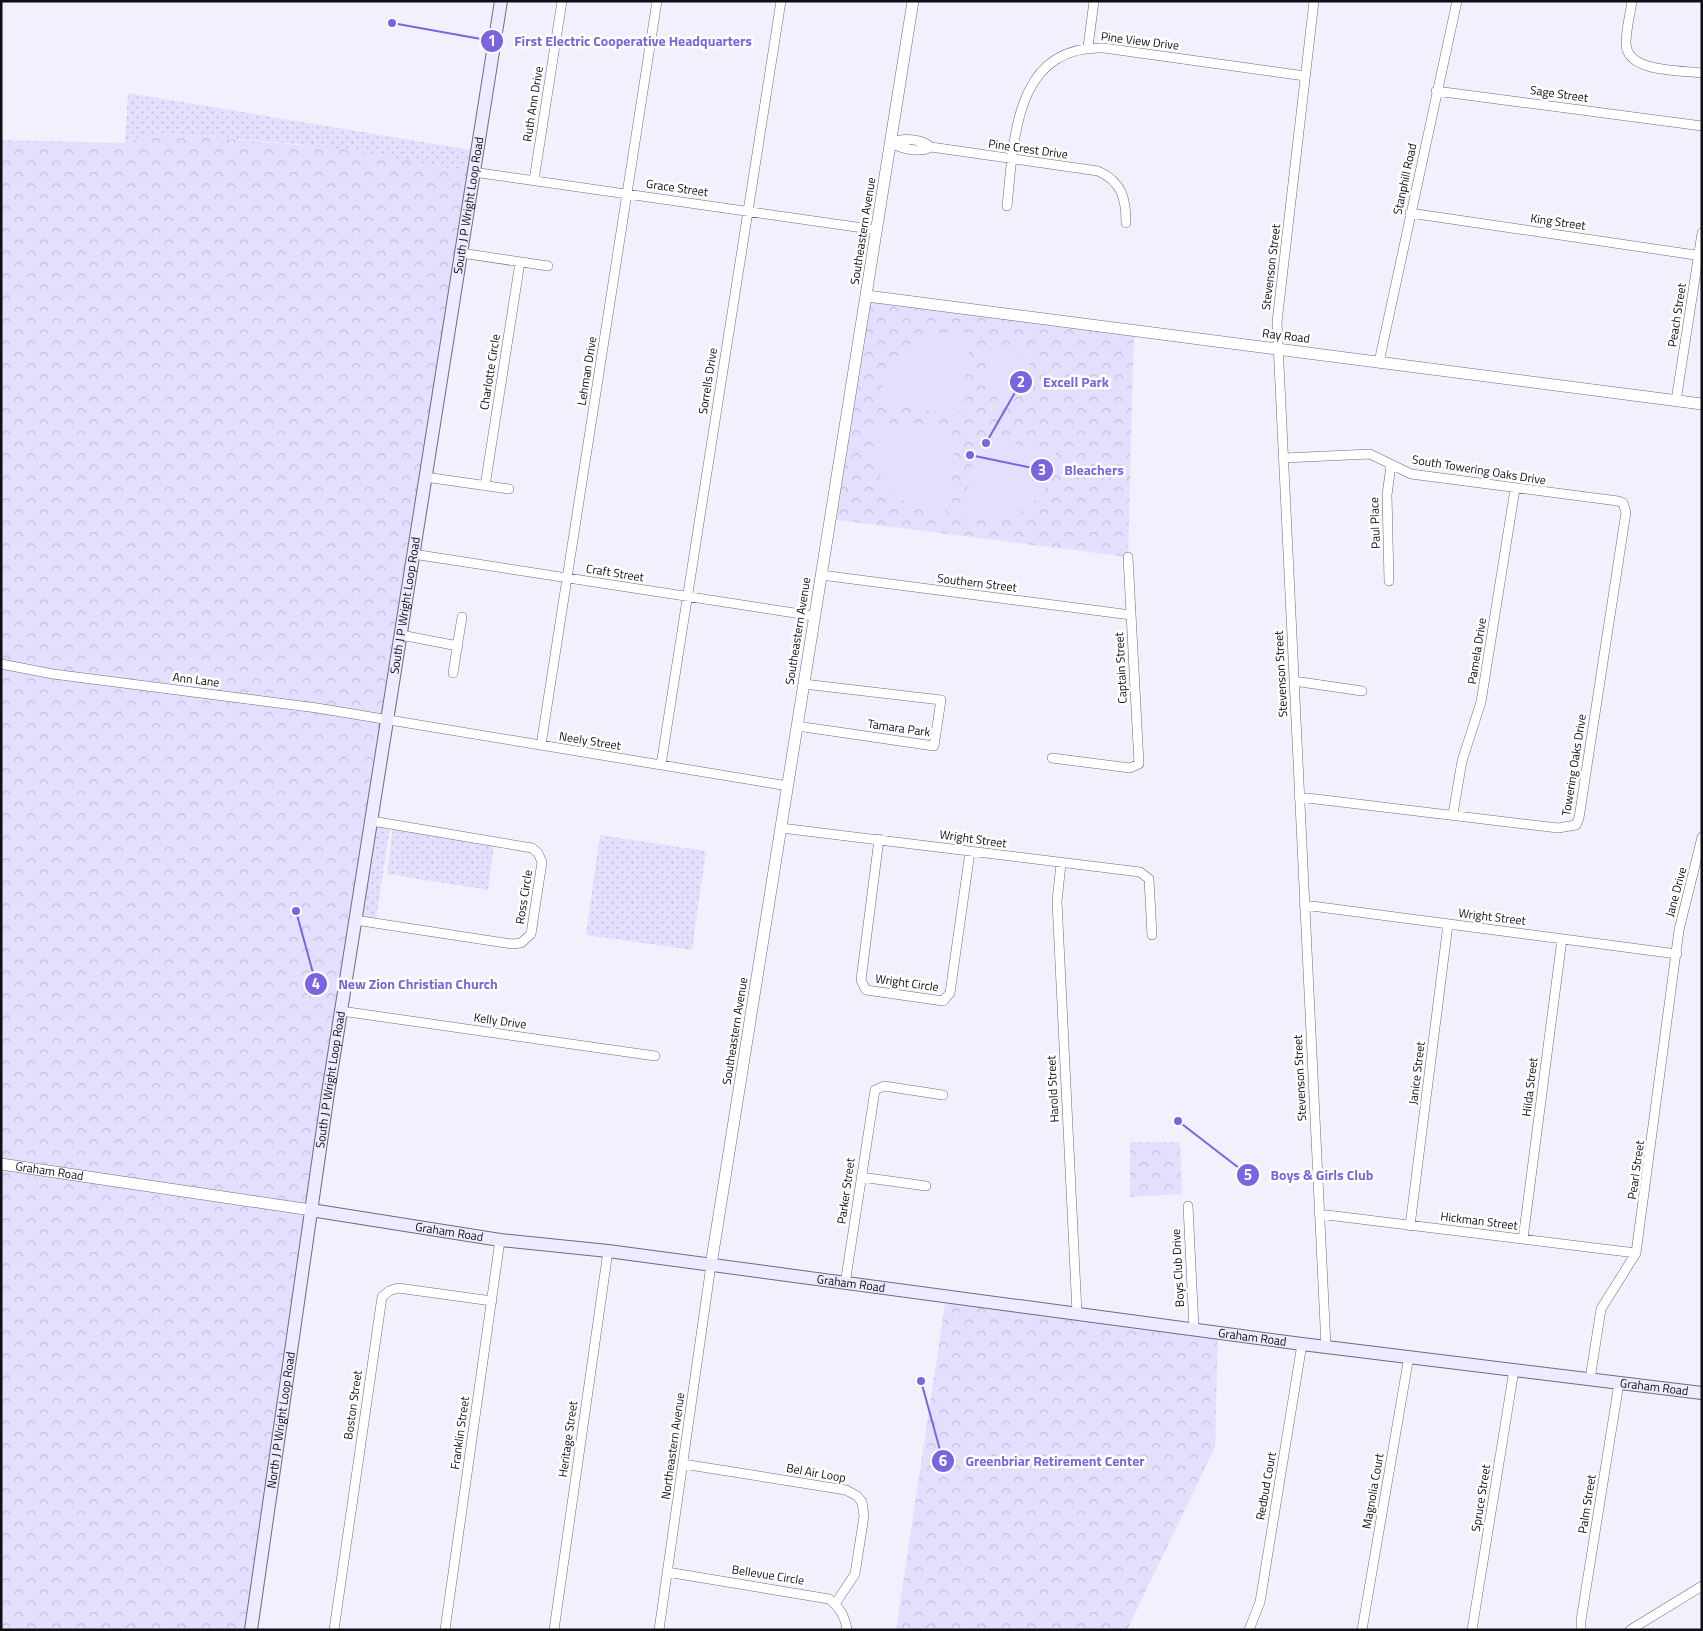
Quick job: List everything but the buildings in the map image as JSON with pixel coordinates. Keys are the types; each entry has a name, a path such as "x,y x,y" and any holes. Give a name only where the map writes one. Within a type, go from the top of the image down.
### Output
{"main road":[{"name":"South J P Wright Loop Road","path":"311,1210 500,1"},
{"name":"Graham Road","path":"311,1210 500,1240 711,1265 845,1284 1194,1328 1302,1344 1702,1393"},
{"name":"North J P Wright Loop Road","path":"251,1630 311,1210"}],"street":[{"name":"Ruth Ann Drive","path":"534,180 562,1"},
{"name":"Lehman Drive","path":"541,745 657,1"},
{"name":"Sorrells Drive","path":"661,765 781,1"},
{"name":"Southeastern Avenue","path":"711,1265 913,1"},
{"path":"1088,47 1094,1"},
{"name":"Stevenson Street","path":"1314,1 1277,322 1326,1347"},
{"name":"Stanphill Road","path":"1379,362 1436,91 1457,1"},
{"path":"1632,1 1626,44 1630,56 1636,62 1650,67 1702,73"},
{"name":"Pine View Drive","path":"1007,206 1017,119 1021,105 1032,85 1054,62 1066,55 1088,47 1305,76"},
{"name":"Sage Street","path":"1436,91 1702,126"},
{"name":"Pine Crest Drive","path":"891,143 902,139 924,142 931,147 1012,160 1090,169 1106,174 1116,182 1125,196 1126,223"},
{"name":"Grace Street","path":"473,172 877,230"},
{"name":"King Street","path":"1410,213 1700,256"},
{"name":"Peach Street","path":"1676,401 1700,256 1702,233"},
{"path":"460,253 548,266"},
{"name":"Charlotte Circle","path":"485,486 520,262"},
{"name":"Ray Road","path":"867,296 1702,404"},
{"name":"South Towering Oaks Drive","path":"1284,458 1370,454 1411,474 1623,503 1626,512 1625,522"},
{"name":"Paul Place","path":"1389,581 1387,495 1390,465"},
{"path":"425,477 509,489"},
{"name":"Pamela Drive","path":"1453,814 1462,762 1481,702 1515,489"},
{"name":"Towering Oaks Drive","path":"1299,797 1558,828 1573,827 1578,822 1625,522"},
{"name":"Craft Street","path":"413,554 814,616"},
{"name":"Captain Street","path":"1052,758 1126,768 1136,767 1139,764 1128,557"},
{"name":"Southern Street","path":"820,575 1130,615"},
{"path":"453,673 462,617"},
{"path":"401,635 458,646"},
{"name":"Ann Lane","path":"1,664 53,674 317,708 388,720"},
{"path":"1294,681 1362,691"},
{"name":"Tamara Park","path":"797,726 934,746 941,700 804,684"},
{"name":"Neely Street","path":"388,720 788,786"},
{"name":"Ross Circle","path":"355,920 512,944 522,943 531,934 542,862 538,853 532,848 372,821"},
{"name":"Wright Street","path":"781,828 879,839 1061,864 1140,872 1146,875 1150,888 1152,935"},
{"name":"Jane Drive","path":"1677,954 1679,930 1702,837"},
{"name":"Wright Circle","path":"879,839 861,980 866,990 943,1001 950,993 970,852"},
{"name":"Harold Street","path":"1061,864 1057,901 1077,1313"},
{"name":"Wright Street","path":"1304,905 1677,954"},
{"name":"Janice Street","path":"1410,1226 1448,924"},
{"name":"Hilda Street","path":"1523,1239 1562,939"},
{"name":"Pearl Street","path":"1590,1379 1601,1309 1636,1253 1677,954"},
{"name":"Kelly Drive","path":"341,1011 655,1056"},
{"name":"Parker Street","path":"845,1284 875,1090 884,1086 943,1095"},
{"name":"Graham Road","path":"1,1164 311,1210"},
{"path":"861,1177 926,1186"},
{"name":"Boys Club Drive","path":"1188,1206 1194,1328"},
{"name":"Hickman Street","path":"1319,1214 1636,1253"},
{"name":"Franklin Street","path":"445,1630 500,1240"},
{"name":"Heritage Street","path":"554,1630 608,1252"},
{"name":"Northeastern Avenue","path":"659,1630 711,1265"},
{"name":"Boston Street","path":"334,1630 382,1297 389,1291 398,1288 492,1301"},
{"name":"Redbud Court","path":"1249,1630 1260,1602 1302,1344"},
{"name":"Magnolia Court","path":"1362,1630 1409,1356"},
{"name":"Spruce Street","path":"1472,1630 1514,1370"},
{"name":"Palm Street","path":"1582,1630 1581,1620 1619,1382"},
{"name":"Bel Air Loop","path":"683,1464 846,1490 857,1496 865,1510 858,1563 850,1584 835,1604"},
{"name":"Bellevue Circle","path":"667,1572 810,1594 829,1599 835,1604"},
{"path":"1630,1630 1702,1586"},
{"path":"835,1604 845,1619 847,1630"}],"green space":[{"path":"128,93 477,151 473,172 298,144 162,133 125,143"},
{"path":"162,133 343,149 473,172 251,1630 1,1630 1,140 125,143 150,134"},
{"path":"867,296 1134,331 1128,557 829,519"},
{"path":"957,332 972,334 960,411 954,414 879,403 888,372 903,350 925,337"},
{"path":"988,345 1024,354 1030,367 1032,391 989,397 985,392"},
{"path":"875,421 951,433 956,441 945,515 909,504 896,496 886,486 879,474 875,459"},
{"path":"980,438 1056,451 1052,473 1042,492 1026,508 1006,519 991,521 964,518 976,442"},
{"path":"379,827 390,828 376,919 362,914 374,831"},
{"path":"393,829 494,846 488,890 387,874"},
{"path":"600,835 706,851 692,950 586,935"},
{"path":"1130,1142 1180,1142 1182,1194 1130,1197"},
{"path":"946,1297 1218,1331 1215,1447 1127,1630 896,1630"}],"place":[{"name":"First Electric Cooperative Headquarters","path":"392,23"},
{"name":"Excell Park","path":"986,443"},
{"name":"Bleachers","path":"970,455"},
{"name":"New Zion Christian Church","path":"296,911"},
{"name":"Boys & Girls Club","path":"1178,1121"},
{"name":"Greenbriar Retirement Center","path":"921,1381"}]}
